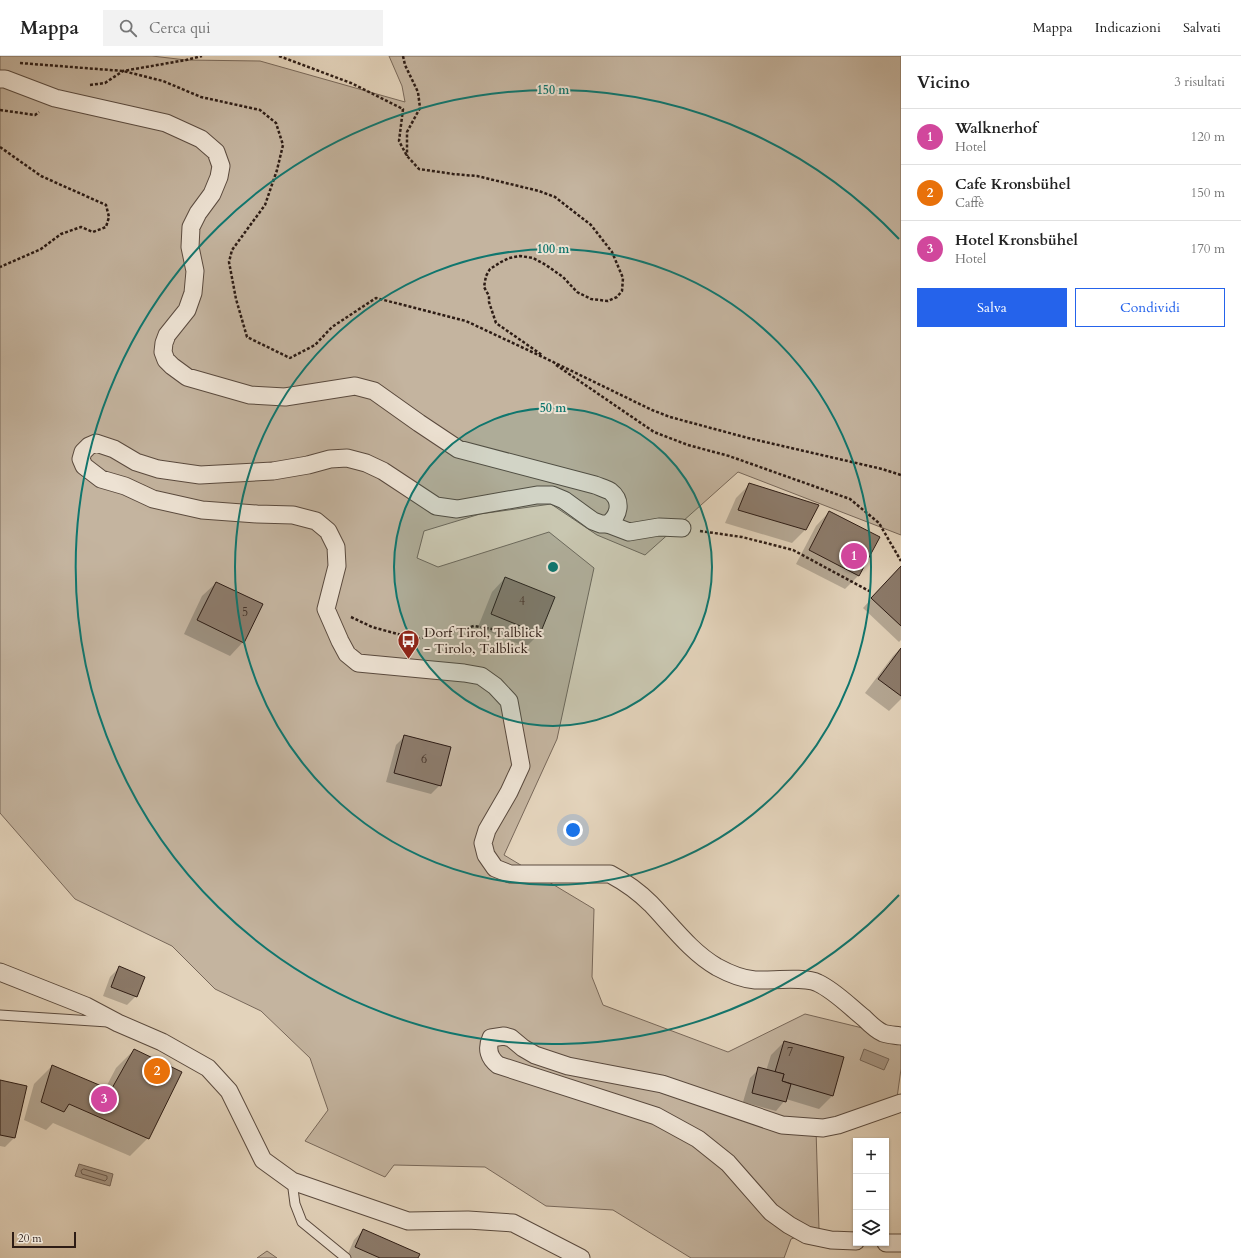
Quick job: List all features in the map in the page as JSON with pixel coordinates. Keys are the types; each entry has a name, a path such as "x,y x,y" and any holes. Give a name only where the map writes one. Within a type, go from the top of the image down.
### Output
{"street":[{"path":"0,79 5,79 55,98 166,123 201,140 216,152 221,166 219,177 212,194 190,227 190,247 195,271 193,294 187,310 167,335 164,343 166,360 172,366 188,377 250,395 285,397 355,386 374,391 458,449 595,485 610,491 618,500 619,509 613,520 608,524"},
{"path":"682,528 659,527 629,532 608,524 601,524 593,521 564,500 552,495 537,495 457,509 436,506 384,471 366,463 347,458 330,459 308,465 273,471 200,475 158,469 136,462 114,450 96,443 89,446 83,452 81,459 84,466 101,479 125,486 153,499 202,510 293,515 316,522 328,531 336,547 337,566 326,609 340,642 347,654 358,663 481,676 495,686 509,701 521,766 509,792 487,830 483,843 486,855 496,868 510,874 610,874 624,881 650,903 681,937 717,967 734,975 752,980 795,980 817,982 839,997 874,1028 883,1033 901,1036"},
{"path":"0,972 86,1006 118,1023 162,1042 208,1068 229,1091 263,1160 292,1181 408,1221 468,1220 513,1223 581,1258"},
{"path":"853,1241 831,1240 807,1235 789,1225 771,1212 728,1162 698,1139 656,1116 498,1065 491,1060 488,1051 488,1044 491,1038 504,1036 511,1038 523,1048 535,1055 568,1066 662,1084 782,1125 823,1128 838,1125 901,1103"},
{"path":"889,1243 901,1244"}],"lane":[{"path":"0,1015 118,1023"},
{"path":"292,1181 295,1204 302,1222 346,1258"}],"path":[{"path":"85,86 105,83 123,70 202,56"},
{"path":"279,56 351,83 403,109 399,141 407,156 419,169 477,176 550,195 591,225 612,252 623,278 622,291 617,298 608,301 591,299 577,292 563,278 533,258 520,256 509,258 501,262 490,270 486,276 484,287 489,296 489,302 496,323 654,432 688,445 729,456 850,499 879,523 901,560"},
{"path":"403,56 405,66 418,92 420,108 407,132 407,156"},
{"path":"0,146 41,176 106,205 109,217 106,228 93,232 81,227 61,234 41,249 0,267"},
{"path":"236,299 247,337 290,358 315,345 332,328 376,298 466,321 652,410 670,417 748,438 882,469 901,475"},
{"path":"682,528 742,537 793,550 871,592"},
{"path":"329,597 346,615 372,627 416,639 474,626 520,634"}],"shaded area":[{"path":"0,56 152,56 186,60 260,61 405,102 402,86 389,56 901,56 901,535 738,472 645,555 597,535 551,504 480,514 424,531 417,558 438,567 549,532 594,568 557,739 504,855 594,909 592,977 603,1005 728,1052 805,1014 901,1036 901,1069 896,1105 816,1129 819,1229 791,1239 784,1258 691,1258 613,1210 546,1206 485,1167 394,1165 385,1177 305,1141 328,1110 310,1058 261,1011 215,989 172,946 75,899 0,813"},
{"path":"267,1251 277,1258 257,1258"}],"water":[{"path":"864,1049 889,1059 884,1070 860,1060"},
{"path":"79,1164 113,1174 110,1186 75,1176"}],"building":[{"path":"749,483 819,505 806,530 738,510"},
{"path":"829,511 880,537 859,576 809,550"},
{"path":"901,566 901,626 871,598"},
{"path":"505,577 555,597 540,634 491,614"},
{"path":"216,582 263,604 244,643 197,620"},
{"path":"901,648 901,696 878,679"},
{"path":"404,735 451,747 441,786 394,773"},
{"path":"119,966 145,977 137,997 111,987"},
{"path":"784,1041 844,1057 833,1096 782,1081 784,1074 775,1072"},
{"path":"134,1049 182,1072 149,1139 69,1104 64,1112 41,1102 52,1065 111,1090"},
{"path":"758,1067 784,1074 782,1081 791,1084 786,1102 752,1093"},
{"path":"0,1080 27,1086 15,1138 0,1135"},
{"path":"363,1229 420,1254 418,1258 380,1258 355,1247"}],"place":[{"name":"Walknerhof","path":"854,556"},
{"name":"Dorf Tirol, Talblick - Tirolo, Talblick","path":"409,660"},
{"name":"Cafe Kronsbühel","path":"157,1071"},
{"name":"Hotel Kronsbühel","path":"104,1099"}]}
